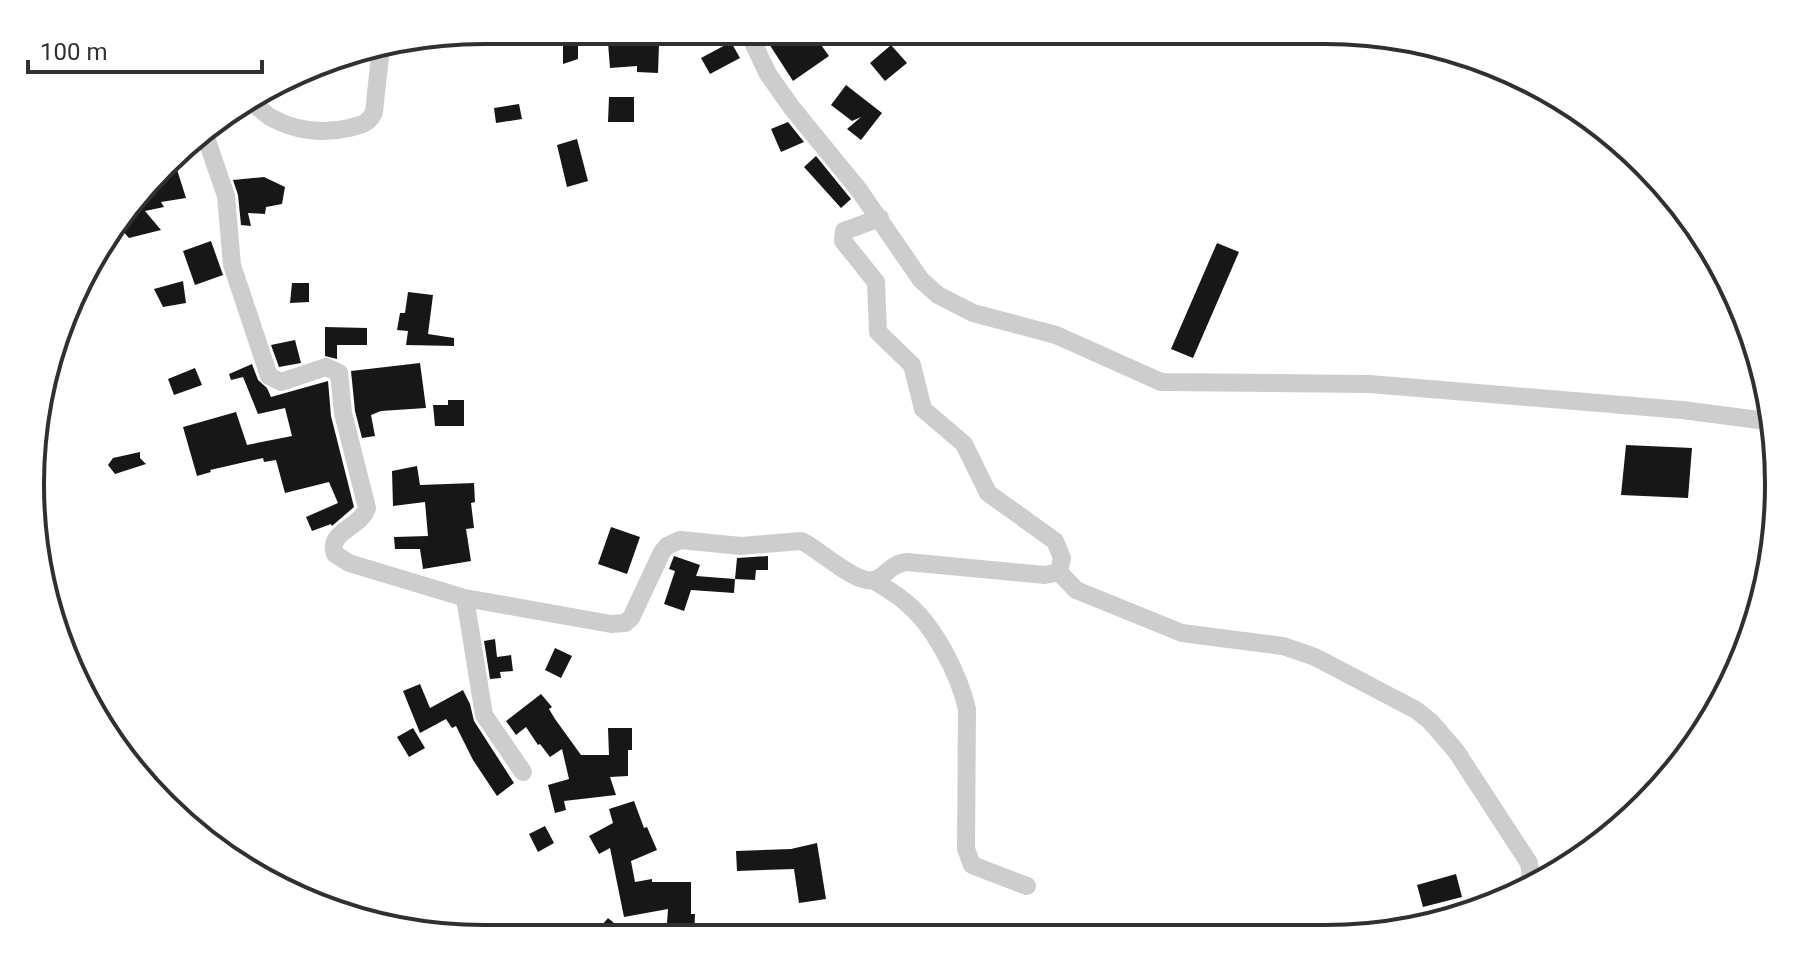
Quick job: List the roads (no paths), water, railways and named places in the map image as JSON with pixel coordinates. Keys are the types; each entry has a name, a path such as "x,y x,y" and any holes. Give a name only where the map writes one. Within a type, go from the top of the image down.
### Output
{"street":[{"path":"754,44 776,85 880,218 921,280 938,295 973,313 1056,335 1161,382 1370,384 1652,407 1760,420"},
{"path":"258,107 271,117 317,132 363,125 371,120 374,112 380,57"},
{"path":"206,143 224,184 232,265 269,376 281,382 326,367 336,370 340,376 343,413 367,508 364,516 336,538 332,548 335,554 349,563 465,598 611,624 625,623 636,612 662,552 672,543 688,540 741,546 801,541 828,561 873,580 904,600 920,617 958,678 967,709 966,849 972,865 1027,886"},
{"path":"880,218 844,231 843,241 875,279 878,332 912,365 921,405 928,415 964,444 988,493 1055,541 1062,558 1059,572"},
{"path":"873,580 892,566 907,562 1045,575 1059,572"},
{"path":"1059,572 1076,590 1182,633 1283,646 1315,657 1416,710 1456,751 1529,863 1530,874"},
{"path":"465,598 484,715 523,772"}]}
